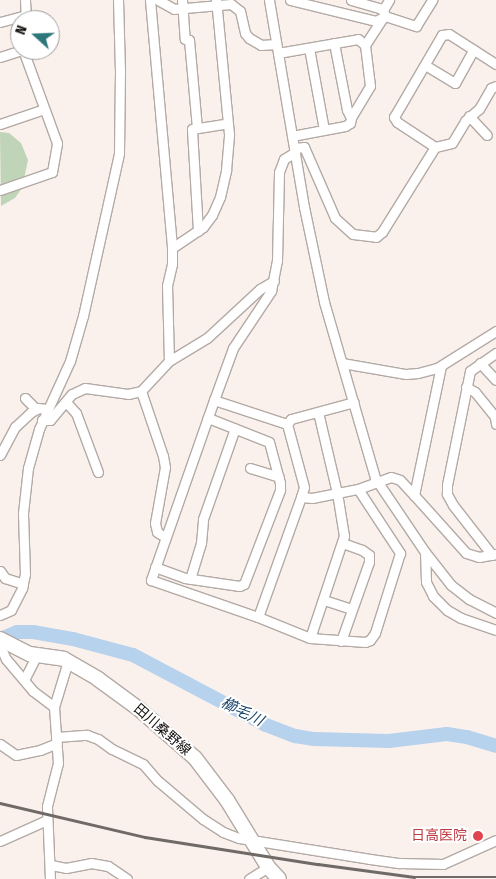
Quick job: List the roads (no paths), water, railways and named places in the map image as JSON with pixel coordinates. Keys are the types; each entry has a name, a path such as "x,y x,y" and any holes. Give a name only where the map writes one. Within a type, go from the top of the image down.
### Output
{"main road":[{"name":"田川桑野線","path":"2,643 36,656 68,661 139,709 195,758 227,800 268,867 278,879"}],"street":[{"path":"0,615 11,610 17,602 23,584 23,513 28,468 42,420 70,361 83,316 118,153 120,71 118,0"},
{"path":"150,0 172,248 167,285 169,361"},
{"path":"158,0 174,9 183,4 231,4 240,11 245,33 254,43 276,44"},
{"path":"269,0 292,136 324,302 335,345 377,482 425,552 451,585 469,599 496,613"},
{"path":"290,0 376,21 383,15"},
{"path":"351,0 383,15 416,26 432,0"},
{"path":"292,136 346,126 350,123 370,86 365,45 383,15 389,0"},
{"path":"172,248 198,231 212,215 220,197 226,170 228,123 216,3"},
{"path":"183,4 185,39 189,40 196,128"},
{"path":"435,147 396,122 394,117 442,35 449,34 496,64"},
{"path":"278,53 358,39 365,45"},
{"path":"334,44 347,110 351,118"},
{"path":"309,48 324,130"},
{"path":"425,65 455,83 473,50"},
{"path":"0,190 52,172 57,143 26,60"},
{"path":"358,489 400,553 401,558 370,640 365,642 310,638 258,617 155,583 151,580 233,348 265,302 274,281 277,261 279,172 284,159 295,150 304,147 335,218 353,234 368,238 382,232 435,147 452,142 469,116 479,109 491,88 496,86"},
{"path":"0,124 44,108"},
{"path":"469,116 487,135"},
{"path":"198,231 192,129 228,123"},
{"path":"42,420 50,420 72,394 85,388 128,394 141,391 169,361 207,338 260,290 274,281"},
{"path":"342,363 406,374 418,373 441,366 496,331"},
{"path":"494,554 453,505 447,494 447,485 470,371 480,362 496,353"},
{"path":"480,362 496,380"},
{"path":"414,495 441,366"},
{"path":"466,387 475,392 496,419"},
{"path":"141,391 163,456 164,467 155,523 156,532 165,537"},
{"path":"25,398 36,409"},
{"path":"214,400 287,424"},
{"path":"66,402 76,413 98,472"},
{"path":"287,424 291,420 354,402"},
{"path":"0,455 16,428 36,409 47,409"},
{"path":"310,638 344,536 337,493 318,412"},
{"path":"155,567 190,579 238,586 244,584 280,490 269,442 208,418"},
{"path":"258,617 304,487 287,424"},
{"path":"190,579 201,542 203,519 235,428"},
{"path":"250,468 278,478"},
{"path":"301,497 312,498 358,489 391,477 396,478 414,495 466,553 479,556 494,554"},
{"path":"341,641 369,562 369,555 343,542"},
{"path":"425,552 426,582 433,596 447,610 461,618 496,630"},
{"path":"0,571 4,578 23,584"},
{"path":"324,600 352,609"},
{"path":"2,643 6,659 33,691 54,707"},
{"path":"24,680 36,656"},
{"path":"50,879 51,864 47,806 58,763 54,707 68,661"},
{"path":"0,744 16,754 40,750 56,740 86,735 98,739 112,749 143,764 158,781 223,832 239,838 251,838 378,860 443,864 496,840"},
{"path":"0,841 47,820"},
{"path":"51,864 66,868 91,864 108,866 127,879"},
{"path":"249,879 268,867"}],"waterway":[{"name":"櫛毛川","path":"0,639 17,632 33,632 73,639 133,655 266,725 295,736 313,739 389,741 447,734 467,737 496,746"}],"railway":[{"path":"0,803 145,837 318,864 414,877 496,877"}],"place":[{"name":"日高医院","path":"478,836"}]}
